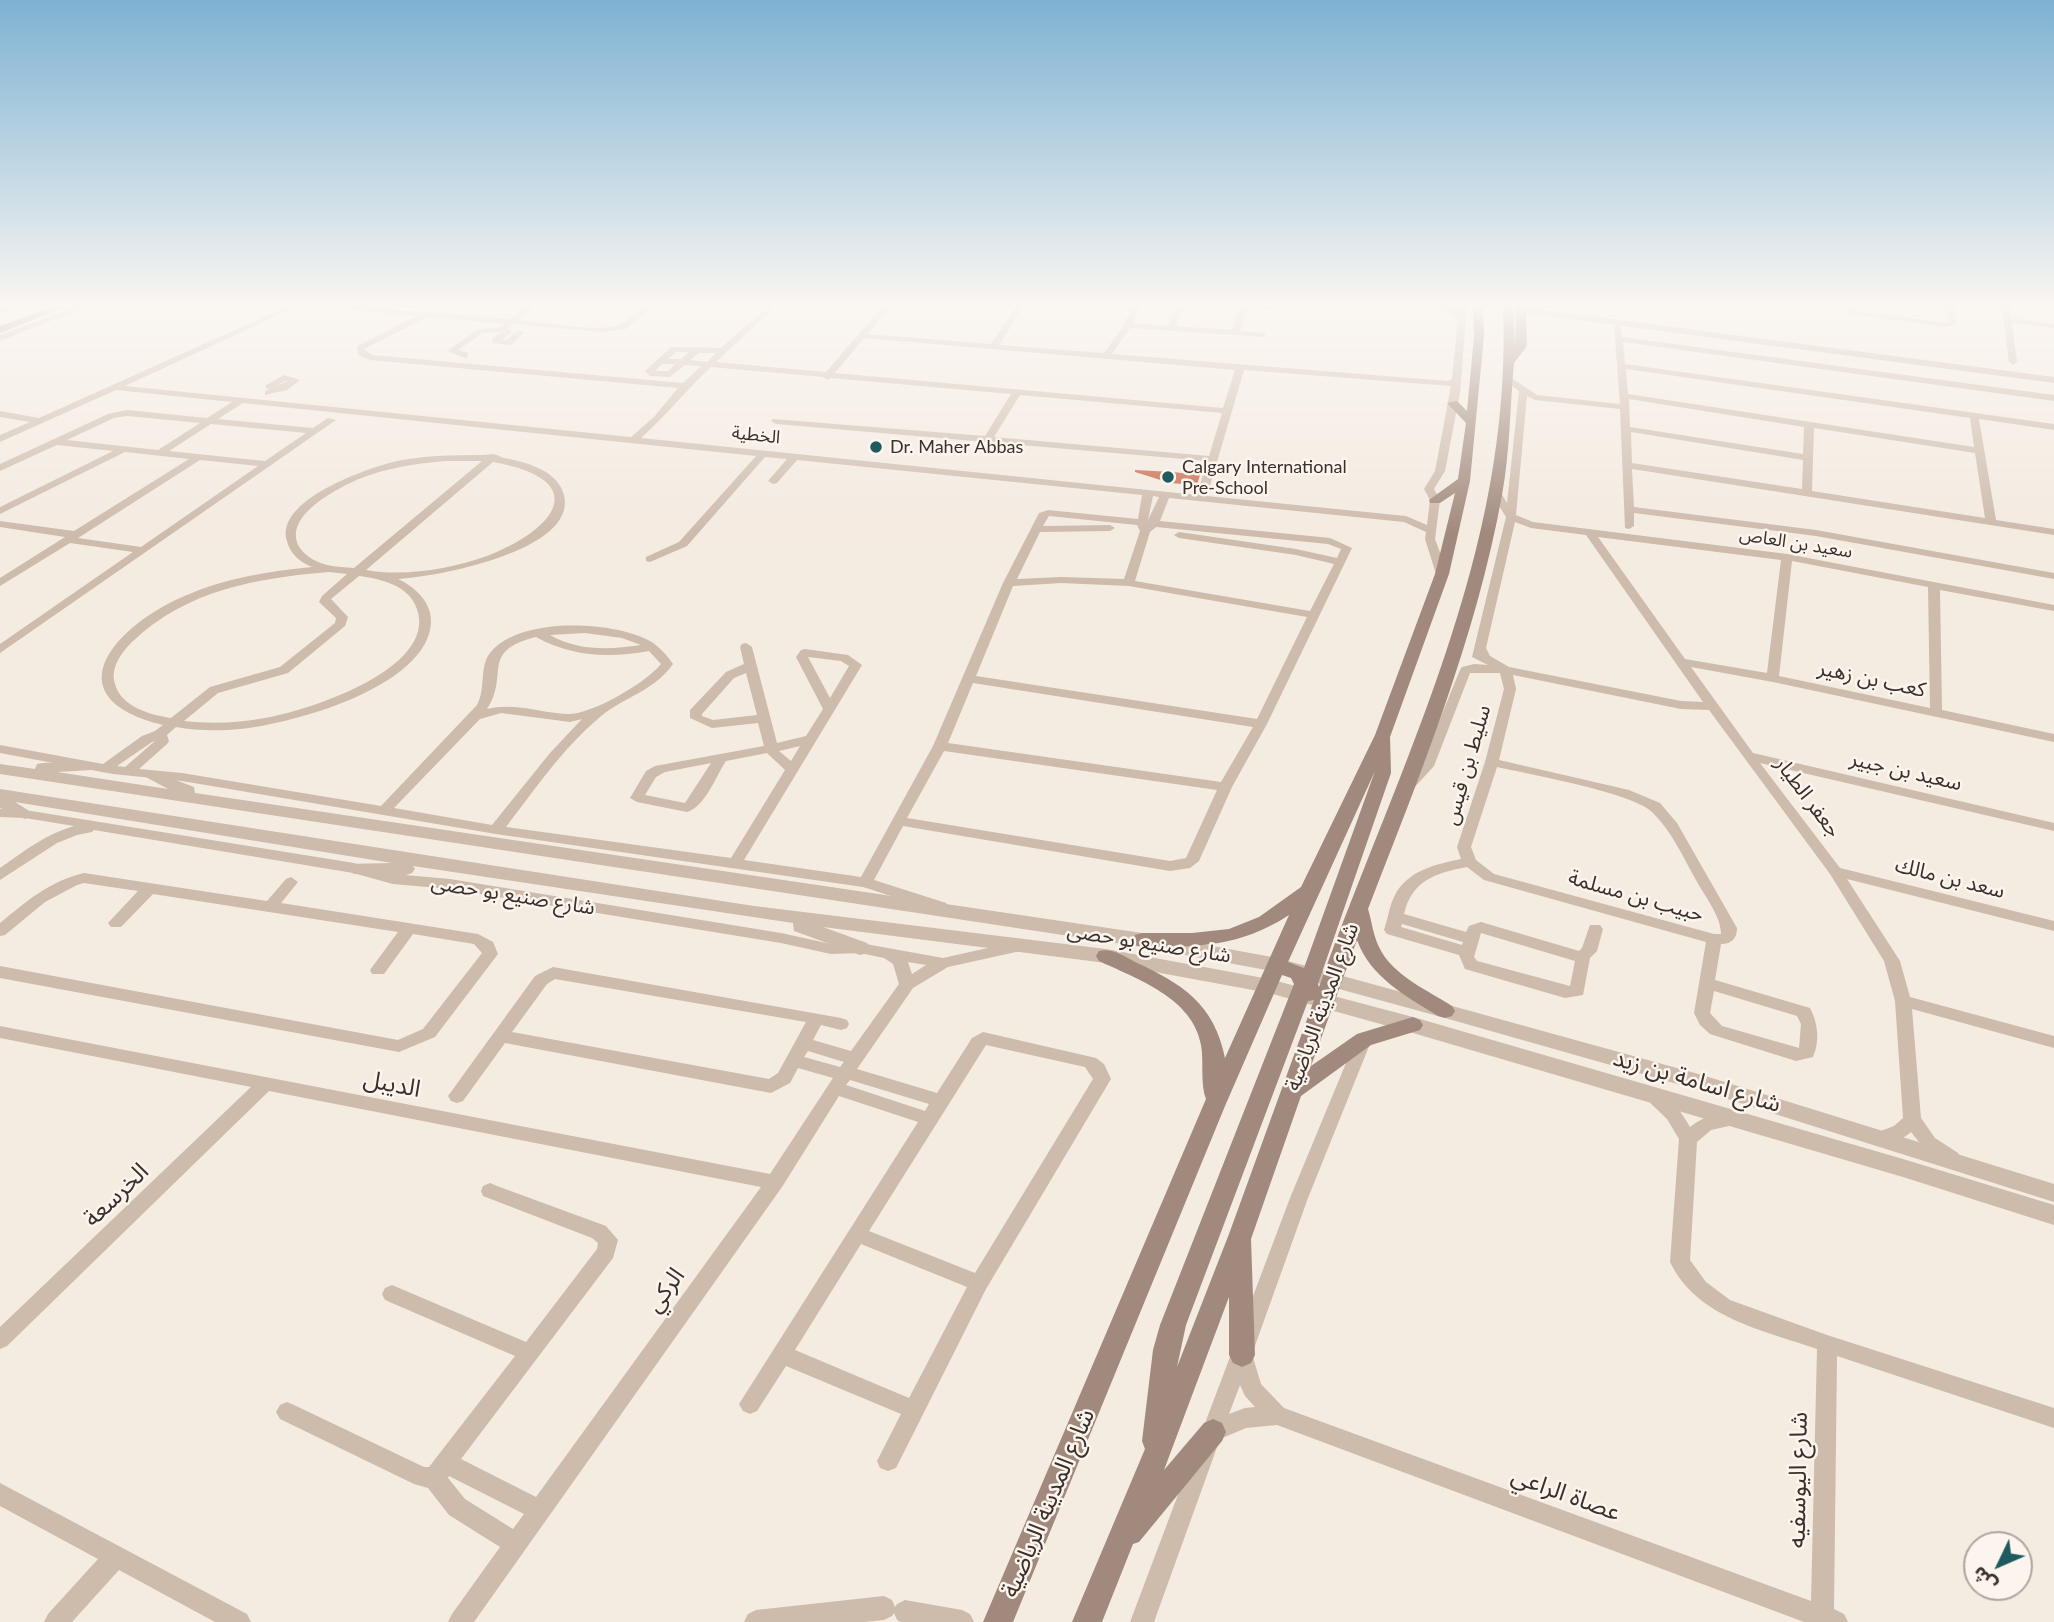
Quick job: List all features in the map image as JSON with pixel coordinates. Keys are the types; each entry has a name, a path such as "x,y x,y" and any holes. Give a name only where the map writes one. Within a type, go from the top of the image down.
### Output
{"main road":[{"name":"شارع المدينة الرياضية","path":"998,1622 1214,1106 1310,889 1383,735 1442,574 1464,481 1477,383"},
{"name":"شارع المدينة الرياضية","path":"1314,983 1359,907 1407,787 1471,602 1496,493 1507,383"},
{"path":"1454,398 1472,422"},
{"path":"1435,505 1464,481"},
{"path":"1152,1465 1162,1376 1173,1325 1314,983 1380,784 1385,765 1383,735"},
{"path":"1142,940 1199,940 1244,933 1270,920 1310,889"},
{"path":"1359,907 1364,941 1372,957 1397,980 1445,1011"},
{"path":"1106,956 1172,990 1198,1013 1210,1032 1215,1052 1214,1106"},
{"path":"1277,965 1302,977 1304,984 1314,983"},
{"name":"شارع المدينة الرياضية","path":"1087,1622 1152,1465 1241,1234 1324,1001"},
{"path":"1291,1091 1364,1039 1413,1025"},
{"path":"1241,1234 1242,1355"},
{"path":"1118,1545 1213,1432"}],"street":[{"path":"0,439 123,383"},
{"path":"649,383 685,386"},
{"path":"634,440 657,419 689,383"},
{"path":"899,383 1227,411"},
{"path":"1201,498 1236,383"},
{"path":"1423,383 1450,383"},
{"path":"1427,383 1448,388 1454,398"},
{"path":"1442,574 1434,555 1429,530 1435,505 1429,489 1440,471 1457,383"},
{"path":"1517,383 1523,391 1540,398 1809,425 1979,451"},
{"path":"1623,383 1627,429 1629,526"},
{"path":"1739,383 2054,427"},
{"path":"1941,383 2054,398"},
{"name":"الخطية","path":"113,387 241,400 265,395 634,440 1395,518 1410,520 1429,530"},
{"path":"1523,391 1511,517 1481,649 1474,668 1505,670 1681,705 1713,706"},
{"path":"989,438 1017,392"},
{"path":"161,452 241,400"},
{"path":"1520,408 1538,403 1625,406"},
{"path":"0,414 38,421"},
{"path":"0,468 120,414 314,431"},
{"path":"1975,416 1991,522"},
{"path":"1,648 331,420"},
{"path":"776,421 1213,459"},
{"path":"1807,491 1809,425"},
{"path":"1627,429 1808,458"},
{"path":"57,442 267,464"},
{"path":"0,511 126,448"},
{"path":"650,559 683,544 762,453"},
{"path":"106,768 147,738 160,734 214,690 284,670 341,624 342,617 325,603 326,598 495,455"},
{"path":"256,577 329,569 381,576 440,572 493,558 522,545 547,527 561,507 562,496 553,480 534,468 495,455 433,459 393,466 346,481 315,498 296,517 290,536 297,553 304,560 329,569"},
{"path":"0,583 198,457"},
{"path":"772,481 794,457"},
{"path":"1628,465 1807,491 2054,532"},
{"path":"1147,526 1148,493"},
{"path":"1496,493 1511,517"},
{"path":"1129,583 1147,526 1165,494"},
{"name":"الخطية","path":"1395,518 1421,516 1435,505"},
{"path":"1628,509 1816,533 2054,576"},
{"name":"سعيد بن العاص","path":"1511,517 1531,525 1787,557 2054,608"},
{"path":"0,524 142,550"},
{"name":"سعيد بن العاص","path":"1507,534 1514,528 1531,525"},
{"path":"1147,526 1339,562"},
{"path":"865,882 940,746 1009,583 1035,529 1147,526 1254,533 1340,543 1347,548 1261,724 1225,787 1195,856 1185,865 1170,866 900,821"},
{"path":"1246,544 1254,533"},
{"name":"جعفر الطيار","path":"1590,533 1748,756 1835,871 1892,961 1903,1001 1912,1120"},
{"path":"297,553 287,565 256,577 220,586 166,610 132,632 116,651 107,670 109,688 121,704 143,716 209,727 250,724 304,712 365,688 393,670 413,651 424,632 426,614 416,595 381,576"},
{"path":"1773,678 1787,557"},
{"path":"416,595 426,581 440,572"},
{"path":"1009,583 1061,580 1129,583 1314,615"},
{"path":"1934,585 1936,713"},
{"path":"384,811 475,716 487,698 495,656 511,642 538,633 603,631 638,639 652,647 667,664 658,677 574,724 496,830"},
{"path":"538,633 554,643 586,653 618,654 652,647"},
{"path":"746,647 772,751 790,769"},
{"path":"1481,649 1485,658 1505,670"},
{"path":"735,863 856,665 844,658 805,653 802,657 829,708"},
{"name":"كعب بن زهير","path":"1682,662 1773,678 2054,738"},
{"path":"751,666 730,675 695,713 696,718 712,724 764,718"},
{"name":"سليط بن قيس","path":"1407,787 1427,766 1462,676 1466,670 1474,668"},
{"name":"سليط بن قيس","path":"1470,862 1464,847 1492,762 1510,689 1505,670"},
{"name":"سليط بن قيس","path":"1510,689 1537,677"},
{"path":"970,679 1261,724"},
{"path":"487,698 501,709 574,724"},
{"path":"475,716 501,709"},
{"path":"130,771 162,741 160,734"},
{"path":"721,757 687,808 637,798 652,774 660,769 721,757 772,751 809,739"},
{"path":"940,746 1225,787"},
{"name":"شارع صنيع بو حصى","path":"0,749 55,757 85,766 152,776 182,777 496,830 865,882 966,914"},
{"name":"سعيد بن جبير","path":"1748,756 2054,827"},
{"name":"حبيب بن مسلمة","path":"1470,862 1489,877 1714,939 1725,939 1729,935 1729,928 1670,823 1654,806 1624,793 1492,762"},
{"path":"2,769 85,766"},
{"name":"شارع صنيع بو حصى","path":"2,769 1142,940 1277,965"},
{"path":"152,776 218,803"},
{"name":"شارع صنيع بو حصى","path":"0,794 754,912 1025,944 1269,986 1314,983 1324,1001"},
{"path":"0,801 24,814"},
{"name":"شارع صنيع بو حصى","path":"0,813 24,814 354,868 380,877 477,888 781,938 831,949 886,951 943,963 1025,944"},
{"path":"39,847 49,832 47,818"},
{"path":"0,875 39,847 81,829 107,828"},
{"path":"270,907 310,862"},
{"path":"1468,946 1395,924 1404,893 1425,875 1447,866 1470,862"},
{"path":"354,868 467,869"},
{"name":"سعد بن مالك","path":"1835,871 2054,926"},
{"path":"0,930 56,888 70,880 84,878 478,939 487,946 490,954 429,1033 399,1046 0,972"},
{"path":"116,923 150,888"},
{"path":"754,912 821,932 860,948"},
{"path":"1481,927 1581,957 1583,960 1577,990 1565,992 1471,965 1466,957 1474,930 1481,927"},
{"path":"378,970 408,929"},
{"path":"1581,957 1589,951 1595,929"},
{"path":"1709,984 1804,1012 1809,1024 1807,1054 1796,1055 1716,1030 1706,1021 1702,1013 1709,984 1714,939"},
{"path":"886,951 900,961 907,984"},
{"name":"الركي","path":"460,1622 775,1182 907,984 943,963"},
{"path":"457,1096 541,980 553,973 841,1024"},
{"name":"شارع اسامة بن زيد","path":"1314,983 1445,1011 1702,1083 2054,1193"},
{"name":"شارع اسامة بن زيد","path":"1324,1001 1903,1168 2054,1215"},
{"path":"1903,1001 2054,1042"},
{"path":"501,1036 764,1086 778,1083 817,1018"},
{"name":"الديبل","path":"0,1032 775,1182"},
{"path":"750,1404 978,1042 983,1038 1090,1062 1098,1069 1101,1079 979,1283 888,1461"},
{"path":"1142,1622 1298,1198 1364,1039"},
{"path":"803,1043 845,1074 929,1119"},
{"path":"794,1060 940,1101"},
{"name":"الخرسعة","path":"0,1340 265,1084"},
{"path":"1652,1096 1673,1114 1688,1139 1680,1262 1699,1288 1723,1306 1827,1344 2054,1418"},
{"path":"1688,1139 1706,1124 1732,1119"},
{"path":"1879,1139 1900,1131 1912,1120 1929,1143 1964,1166"},
{"path":"287,1412 422,1477 440,1471 606,1252 608,1240 599,1232 490,1191"},
{"path":"856,1234 979,1283"},
{"path":"392,1294 530,1353"},
{"name":"شارع اليوسفيه","path":"1827,1344 1829,1620"},
{"path":"781,1354 913,1409"},
{"name":"عصاة الراعي","path":"1242,1355 1252,1389 1277,1415"},
{"name":"عصاة الراعي","path":"1213,1432 1245,1418 1277,1415 1829,1620"},
{"path":"440,1471 539,1510"},
{"path":"440,1471 457,1507 515,1543"},
{"path":"0,1494 239,1622"},
{"path":"56,1622 116,1557"},
{"path":"756,1622 895,1610 949,1621"}],"building":[{"name":"Calgary International Pre-School","path":"1135,470 1200,475 1197,485 1170,483"}],"place":[{"name":"Dr. Maher Abbas","path":"876,447"},
{"name":"Calgary International Pre-School","path":"1168,477"}]}
